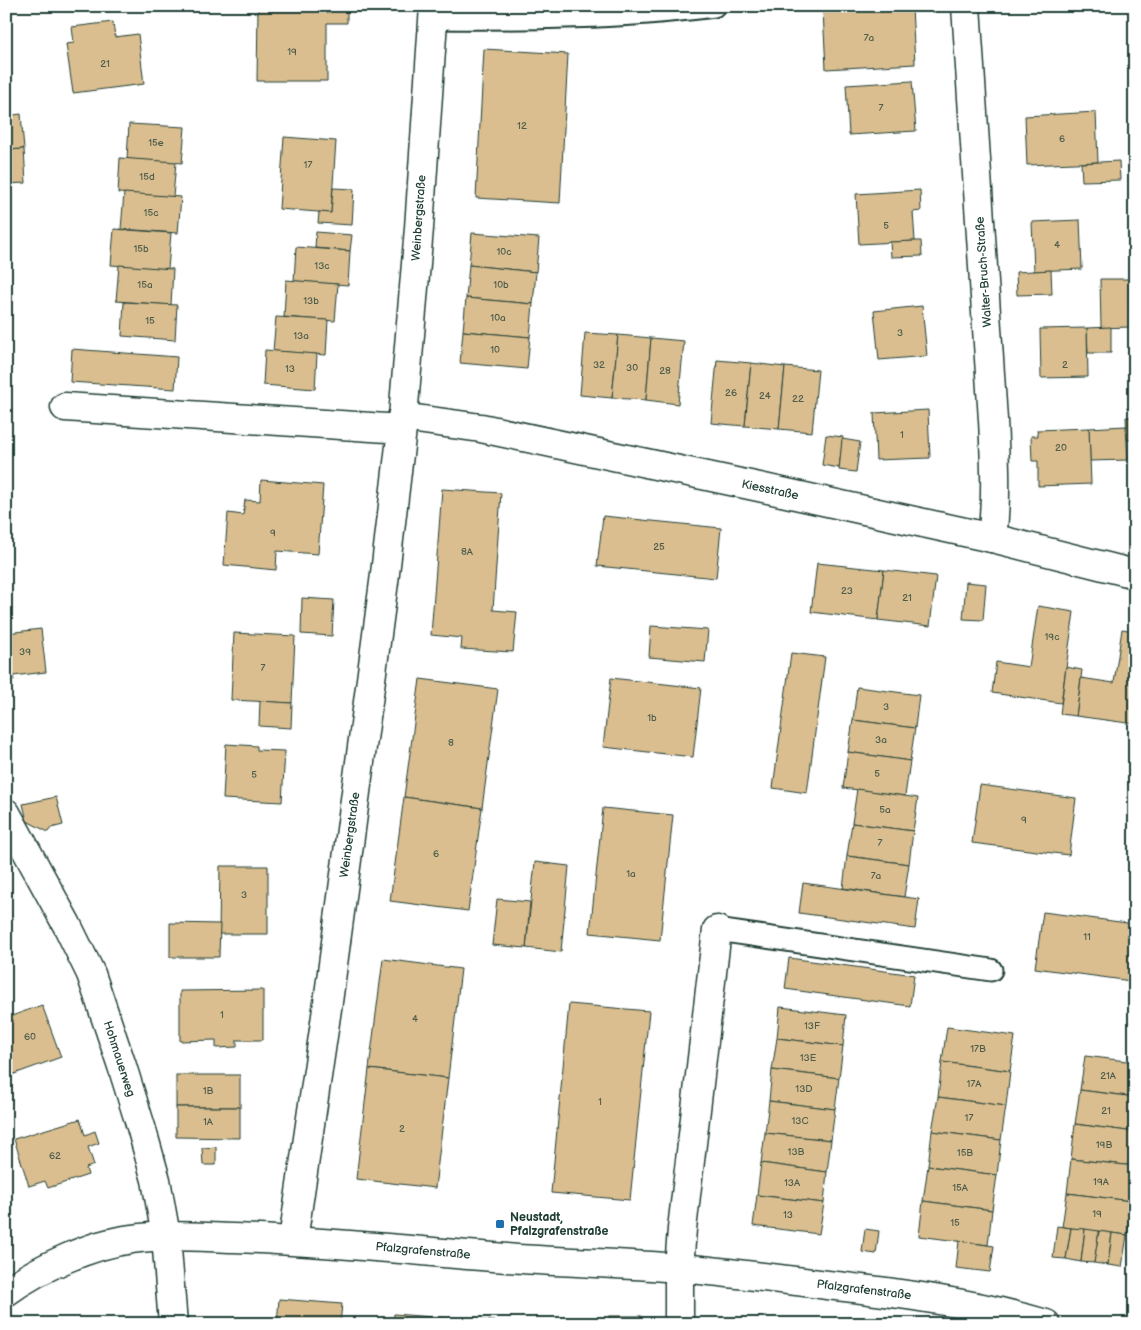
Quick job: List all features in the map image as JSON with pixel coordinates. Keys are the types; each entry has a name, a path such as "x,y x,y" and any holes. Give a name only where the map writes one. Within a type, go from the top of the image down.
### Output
{"street":[{"name":"Walter-Bruch-Straße","path":"966,6 996,463 996,509 992,538"},
{"name":"Weinbergstraße","path":"293,1240 329,993 384,582 402,423 420,218 434,12"},
{"path":"65,407 402,423"},
{"name":"Kiesstraße","path":"402,423 481,428 992,538 1135,574"},
{"name":"Hohmauerweg","path":"6,813 67,925 91,974 122,1066 156,1180 166,1236 173,1324"},
{"path":"679,1324 679,1268 683,1223 717,930"},
{"name":"Pfalzgrafenstraße","path":"12,1286 74,1255 131,1239 166,1236 293,1240 497,1257 679,1268 894,1293 956,1303 1024,1317 1046,1324"}],"lane":[{"path":"434,12 483,19 670,12 714,6"},
{"path":"717,930 991,970"}],"building":[{"path":"270,6 347,6 347,23 327,23 327,81 257,81 258,8 270,8"},
{"path":"912,7 915,64 826,69 823,11"},
{"path":"113,22 115,37 138,34 144,84 73,93 66,44 74,43 72,27"},
{"path":"484,49 568,54 560,203 476,198"},
{"path":"912,81 916,131 849,135 846,85"},
{"path":"1096,112 1098,162 1027,165 1025,116"},
{"path":"21,114 24,149 6,150 6,116"},
{"path":"129,124 185,127 182,163 127,159"},
{"path":"284,137 336,141 331,213 279,209"},
{"path":"24,149 26,183 6,184 6,150"},
{"path":"120,158 176,162 173,197 118,193"},
{"path":"1119,161 1120,180 1082,181 1081,163"},
{"path":"333,188 354,189 352,225 318,223 319,212 331,213"},
{"path":"920,190 921,211 913,212 915,241 859,244 856,194"},
{"path":"124,193 181,197 178,233 121,229"},
{"path":"1080,220 1082,269 1034,271 1032,222"},
{"path":"114,229 171,233 168,269 111,265"},
{"path":"316,232 352,235 350,251 315,248"},
{"path":"472,233 539,238 536,272 469,265"},
{"path":"921,241 922,256 891,257 890,242"},
{"path":"296,247 350,251 348,285 294,281"},
{"path":"119,265 173,269 171,305 116,301"},
{"path":"469,265 536,272 533,304 466,298"},
{"path":"1051,270 1052,294 1017,295 1016,272"},
{"path":"1100,279 1129,279 1130,327 1101,328"},
{"path":"286,280 338,284 335,321 284,317"},
{"path":"466,298 533,304 530,337 463,331"},
{"path":"124,302 177,305 175,340 122,336"},
{"path":"922,306 927,356 879,360 874,311"},
{"path":"276,317 328,320 326,355 273,351"},
{"path":"1111,327 1111,353 1088,353 1087,328"},
{"path":"1087,328 1088,377 1041,378 1040,329"},
{"path":"463,331 530,337 527,369 460,363"},
{"path":"585,333 618,335 612,398 580,395"},
{"path":"618,335 651,338 646,400 612,398"},
{"path":"651,338 684,341 678,404 646,400"},
{"path":"72,349 177,357 175,389 70,382"},
{"path":"265,350 317,354 315,389 263,385"},
{"path":"717,360 751,363 745,426 711,423"},
{"path":"751,363 785,367 779,429 745,426"},
{"path":"785,367 818,370 812,432 779,429"},
{"path":"928,410 930,458 876,460 874,413"},
{"path":"1126,417 1135,417 1135,440 1127,440"},
{"path":"1126,426 1128,460 1090,461 1089,428"},
{"path":"1089,428 1091,484 1038,486 1038,461 1032,461 1031,436 1038,436 1037,430"},
{"path":"826,435 843,437 839,468 822,465"},
{"path":"842,439 860,442 856,472 839,470"},
{"path":"261,480 323,485 318,554 277,551 276,570 224,565 228,513 243,515 245,500 260,501"},
{"path":"442,489 501,493 493,610 517,612 513,652 461,649 462,638 431,635"},
{"path":"603,516 721,528 716,578 597,566"},
{"path":"817,563 884,570 878,620 811,612"},
{"path":"884,570 936,576 930,626 878,620"},
{"path":"966,582 986,584 983,620 963,619"},
{"path":"302,598 334,600 332,636 301,634"},
{"path":"1038,606 1074,612 1061,703 992,693 996,662 1029,667"},
{"path":"651,626 708,630 705,662 649,657"},
{"path":"41,629 46,672 13,676 14,680 6,681 6,633"},
{"path":"1122,629 1135,631 1135,724 1076,716 1081,678 1114,683"},
{"path":"234,633 295,636 292,703 231,700"},
{"path":"791,653 825,657 807,793 773,788"},
{"path":"1066,667 1082,670 1076,716 1060,714"},
{"path":"611,678 701,688 693,757 603,747"},
{"path":"420,679 498,689 482,808 404,797"},
{"path":"857,687 919,695 915,728 853,720"},
{"path":"260,701 292,703 291,728 259,726"},
{"path":"853,720 915,728 910,761 848,752"},
{"path":"226,744 257,746 257,750 285,751 282,802 223,799"},
{"path":"848,752 910,761 905,796 843,788"},
{"path":"980,785 1076,798 1069,855 972,843"},
{"path":"857,789 918,798 913,831 852,823"},
{"path":"56,797 63,825 51,828 48,832 27,821 23,804"},
{"path":"404,797 482,808 468,911 390,901"},
{"path":"603,808 673,815 660,940 590,933"},
{"path":"852,823 913,831 909,864 847,856"},
{"path":"847,856 909,864 904,897 843,888"},
{"path":"535,862 569,866 561,952 526,948"},
{"path":"220,866 268,866 268,934 219,934"},
{"path":"803,883 919,899 915,929 799,913"},
{"path":"497,899 530,902 526,948 492,945"},
{"path":"1043,912 1135,924 1135,950 1131,981 1035,968"},
{"path":"170,923 220,924 219,957 170,957"},
{"path":"789,958 914,975 910,1006 785,989"},
{"path":"383,959 461,969 448,1078 369,1069"},
{"path":"263,990 263,1040 237,1040 237,1047 216,1048 216,1040 180,1041 180,991"},
{"path":"569,1004 649,1011 630,1200 551,1193"},
{"path":"42,1005 61,1057 6,1077 6,1018"},
{"path":"780,1007 846,1015 843,1046 777,1038"},
{"path":"947,1027 1015,1036 1010,1071 942,1062"},
{"path":"777,1038 843,1046 839,1078 772,1070"},
{"path":"1085,1056 1135,1062 1135,1097 1080,1090"},
{"path":"942,1062 1010,1071 1006,1106 938,1097"},
{"path":"369,1069 448,1078 435,1188 356,1179"},
{"path":"772,1070 839,1078 835,1109 769,1101"},
{"path":"176,1075 240,1075 240,1107 176,1107"},
{"path":"1080,1090 1135,1097 1135,1132 1075,1124"},
{"path":"938,1097 1006,1106 1001,1140 932,1131"},
{"path":"769,1101 835,1109 831,1140 765,1133"},
{"path":"176,1107 240,1107 240,1138 176,1137"},
{"path":"80,1119 85,1135 95,1131 99,1143 88,1147 94,1165 86,1168 88,1175 48,1188 45,1181 29,1186 14,1139"},
{"path":"1075,1124 1135,1132 1135,1166 1071,1159"},
{"path":"932,1131 1001,1140 997,1175 928,1166"},
{"path":"765,1133 831,1140 827,1172 761,1163"},
{"path":"216,1147 216,1165 203,1165 202,1148"},
{"path":"1071,1159 1135,1166 1131,1201 1067,1193"},
{"path":"761,1163 827,1172 824,1203 757,1195"},
{"path":"928,1166 997,1175 992,1210 923,1201"},
{"path":"1067,1193 1131,1201 1127,1235 1062,1227"},
{"path":"757,1195 824,1203 819,1234 753,1226"},
{"path":"923,1201 992,1210 988,1245 919,1236"},
{"path":"1057,1226 1071,1228 1066,1259 1053,1258"},
{"path":"1071,1228 1085,1229 1081,1262 1066,1259"},
{"path":"865,1229 879,1231 876,1254 862,1252"},
{"path":"1085,1229 1099,1231 1094,1263 1081,1262"},
{"path":"1099,1231 1112,1233 1108,1265 1094,1263"},
{"path":"1112,1233 1127,1235 1122,1267 1108,1265"},
{"path":"959,1241 994,1246 990,1272 956,1268"},
{"path":"279,1299 342,1304 340,1324 277,1324"},
{"path":"394,1314 445,1318 444,1324 393,1324"},
{"path":"609,1316 641,1316 641,1324 609,1324"},
{"path":"445,1318 495,1321 495,1324 444,1324"}],"place":[{"name":"Neustadt, Pfalzgrafenstraße","path":"500,1224"}]}
